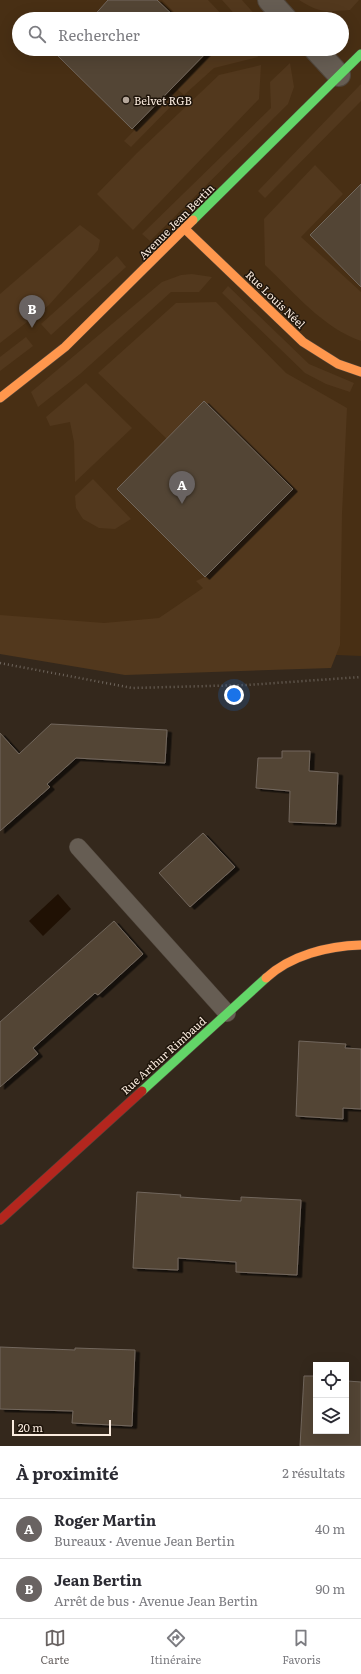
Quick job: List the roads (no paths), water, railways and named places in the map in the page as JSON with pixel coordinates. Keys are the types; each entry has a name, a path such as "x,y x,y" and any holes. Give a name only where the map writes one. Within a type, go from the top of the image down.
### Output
{"street":[{"path":"269,0 280,12"},
{"name":"Avenue Jean Bertin","path":"0,398 64,347 361,54"},
{"path":"321,56 339,75"},
{"name":"Rue Louis Néel","path":"185,229 303,342 324,357 346,368 361,372"},
{"name":"Rue Arthur Rimbaud","path":"0,1220 268,976 290,961 316,950 346,945 361,945"}],"lane":[{"path":"78,847 227,1013"}],"place":[{"name":"Belvet RGB","path":"126,100"},
{"name":"Jean Bertin","path":"32,328"},
{"name":"Roger Martin","path":"182,504"}]}
